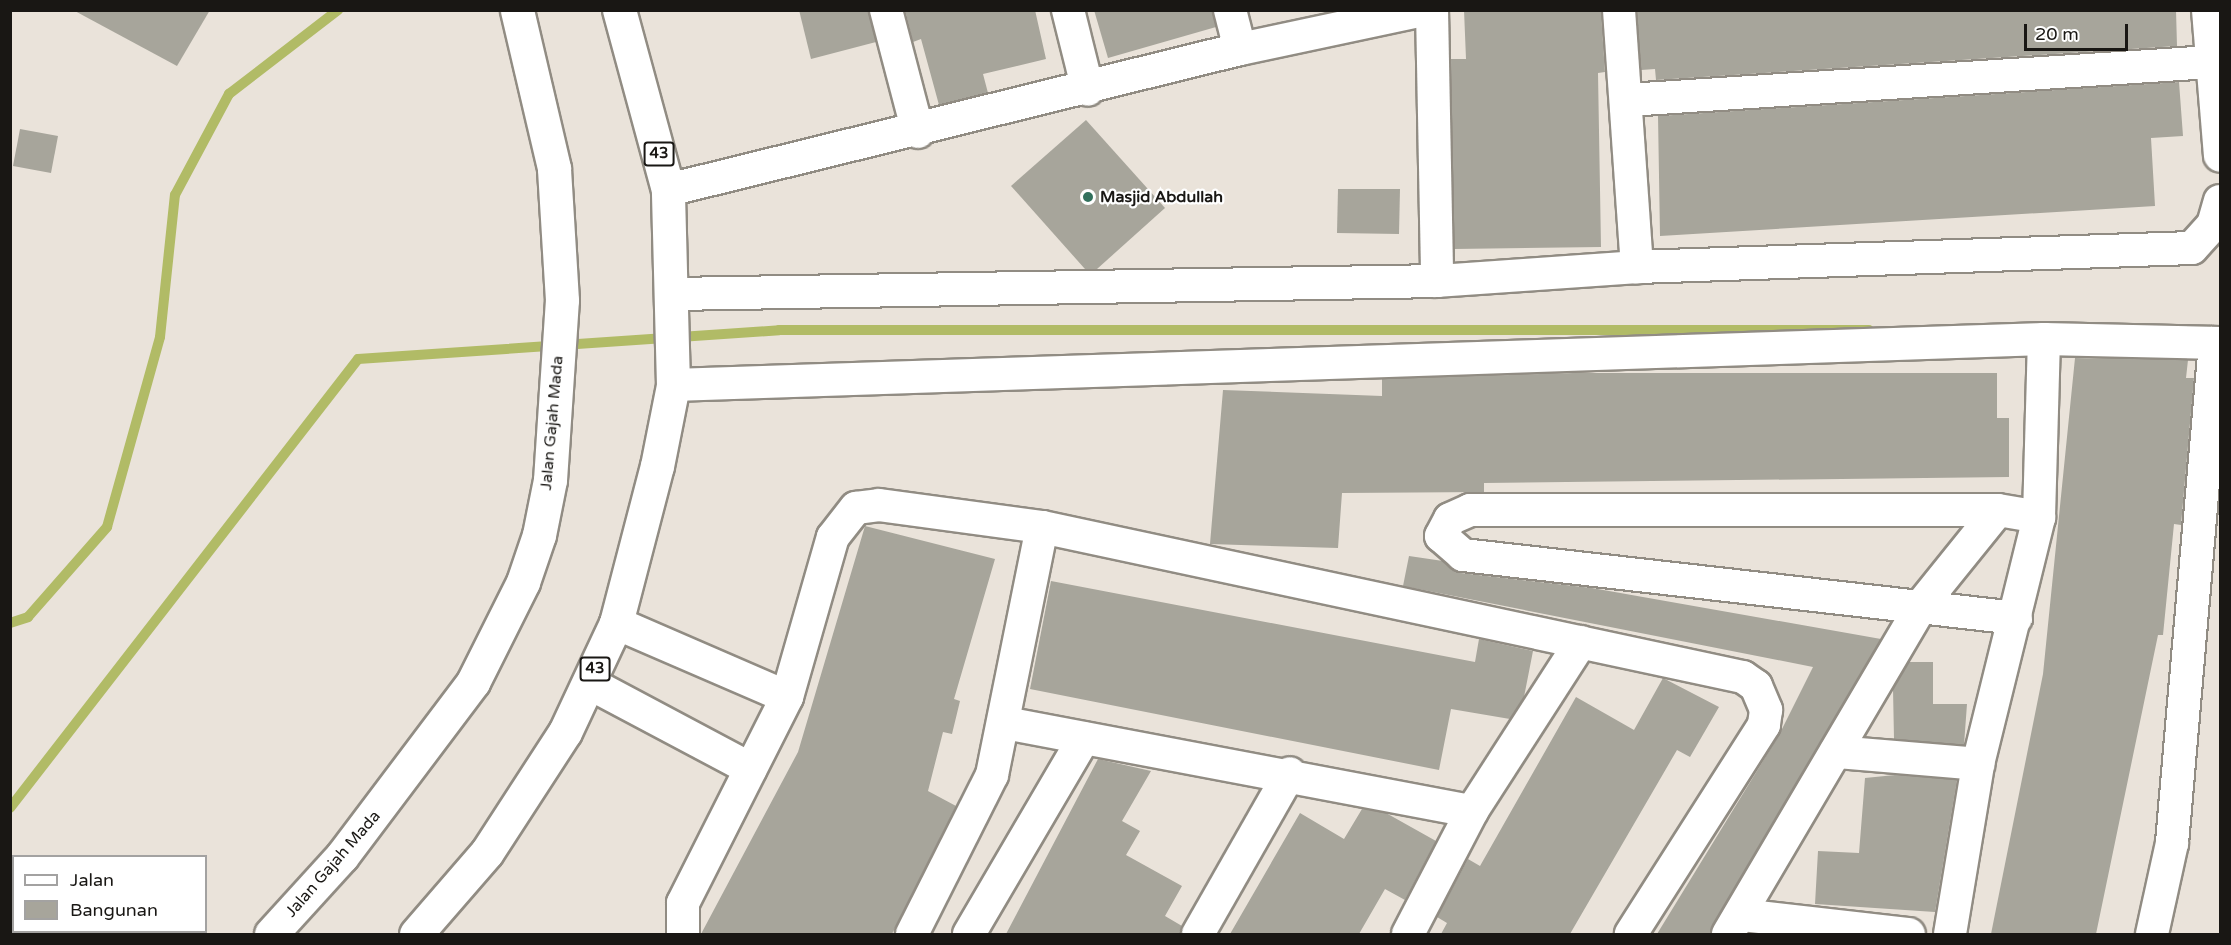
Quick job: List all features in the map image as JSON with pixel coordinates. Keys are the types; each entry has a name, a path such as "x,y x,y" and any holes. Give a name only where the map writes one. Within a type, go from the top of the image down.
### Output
{"highway":[{"name":"Jalan Gajah Mada","path":"271,934 342,856 473,682 524,582 539,535 550,480 562,300 555,168 517,10"},
{"name":"43","path":"416,934 519,809 589,683 616,623 673,371 674,298 668,190 619,10"}],"street":[{"path":"886,10 918,132"},
{"path":"1068,10 1088,90"},
{"path":"1230,10 1240,49"},
{"path":"668,190 918,132 1240,49 1424,10"},
{"path":"1432,10 1437,281"},
{"path":"1619,10 1628,100 1637,267"},
{"path":"2208,10 2220,156"},
{"path":"1628,100 2211,62"},
{"path":"674,298 1437,281 1637,267 2192,248 2213,225 2220,201"},
{"path":"1950,934 1978,764 2016,618 2039,517 2043,339"},
{"path":"673,371 2043,339 2218,343 2172,843 2152,934"},
{"path":"683,934 682,903 786,698 833,537 856,508 879,505 1042,527 1743,677 1756,687 1767,710 1764,725 1631,934"},
{"path":"2016,618 1923,603 1463,555 1441,536 1450,519 1470,510 1998,510 2039,517"},
{"path":"1909,934 1734,925 1923,603 1998,510"},
{"path":"912,934 983,799 1005,723 1042,527"},
{"path":"616,623 786,698"},
{"path":"1408,934 1472,811 1581,642"},
{"path":"589,683 751,769"},
{"path":"1005,723 1290,773 1472,811"},
{"path":"969,934 1084,738"},
{"path":"1836,752 1978,764"},
{"path":"1198,934 1290,773"}],"building":[{"path":"73,10 210,10 177,66"},
{"path":"799,10 869,10 876,42 811,59"},
{"path":"905,10 1035,10 1046,59 983,74 988,93 939,105 921,39 913,42"},
{"path":"1094,10 1213,10 1216,27 1108,58"},
{"path":"1464,10 1601,12 1605,72 1598,73 1601,247 1454,249 1451,59 1466,59"},
{"path":"1637,10 2176,10 2177,46 1656,80 1655,69 1641,70"},
{"path":"2179,82 2183,136 2151,138 2155,206 1660,236 1658,116"},
{"name":"Masjid Abdullah","path":"1086,120 1165,208 1097,269 1085,269 1011,186"},
{"path":"20,129 58,136 51,173 13,166"},
{"path":"1338,189 1400,189 1399,234 1337,233"},
{"path":"2075,358 2188,360 2186,378 2194,378 2181,525 2174,524 2163,635 2158,635 2096,934 1991,934 2043,674"},
{"path":"1573,373 1997,373 1997,418 2009,418 2009,477 1484,483 1484,492 1342,493 1338,548 1210,544 1223,390 1382,396 1382,379"},
{"path":"865,526 995,559 954,699 960,701 952,734 943,732 928,791 956,806 892,934 701,934 798,752"},
{"path":"1409,556 1443,561 1461,573 1592,588 1881,639 1710,934 1657,934 1779,735 1813,667 1403,586"},
{"path":"1051,581 1475,662 1479,639 1533,651 1524,697 1510,719 1451,709 1439,770 1030,689"},
{"path":"1909,662 1933,662 1933,704 1967,704 1964,745 1894,739 1893,689"},
{"path":"1663,678 1719,707 1690,757 1677,750 1570,934 1441,934 1447,923 1437,917 1468,859 1480,866 1576,697 1634,730"},
{"path":"1098,759 1151,771 1122,821 1140,831 1126,855 1182,886 1165,916 1182,926 1180,934 1006,934"},
{"path":"1895,775 1957,780 1935,912 1815,904 1818,851 1859,853 1865,778"},
{"path":"1362,809 1386,813 1436,841 1405,900 1385,889 1359,934 1230,934 1300,813 1344,839"}],"waterway":[{"path":"10,623 28,617 107,527 160,337 175,195 229,94 338,10"},
{"path":"10,808 358,359 779,330 1869,330"}],"place":[{"name":"Masjid Abdullah","path":"1088,197"}]}
